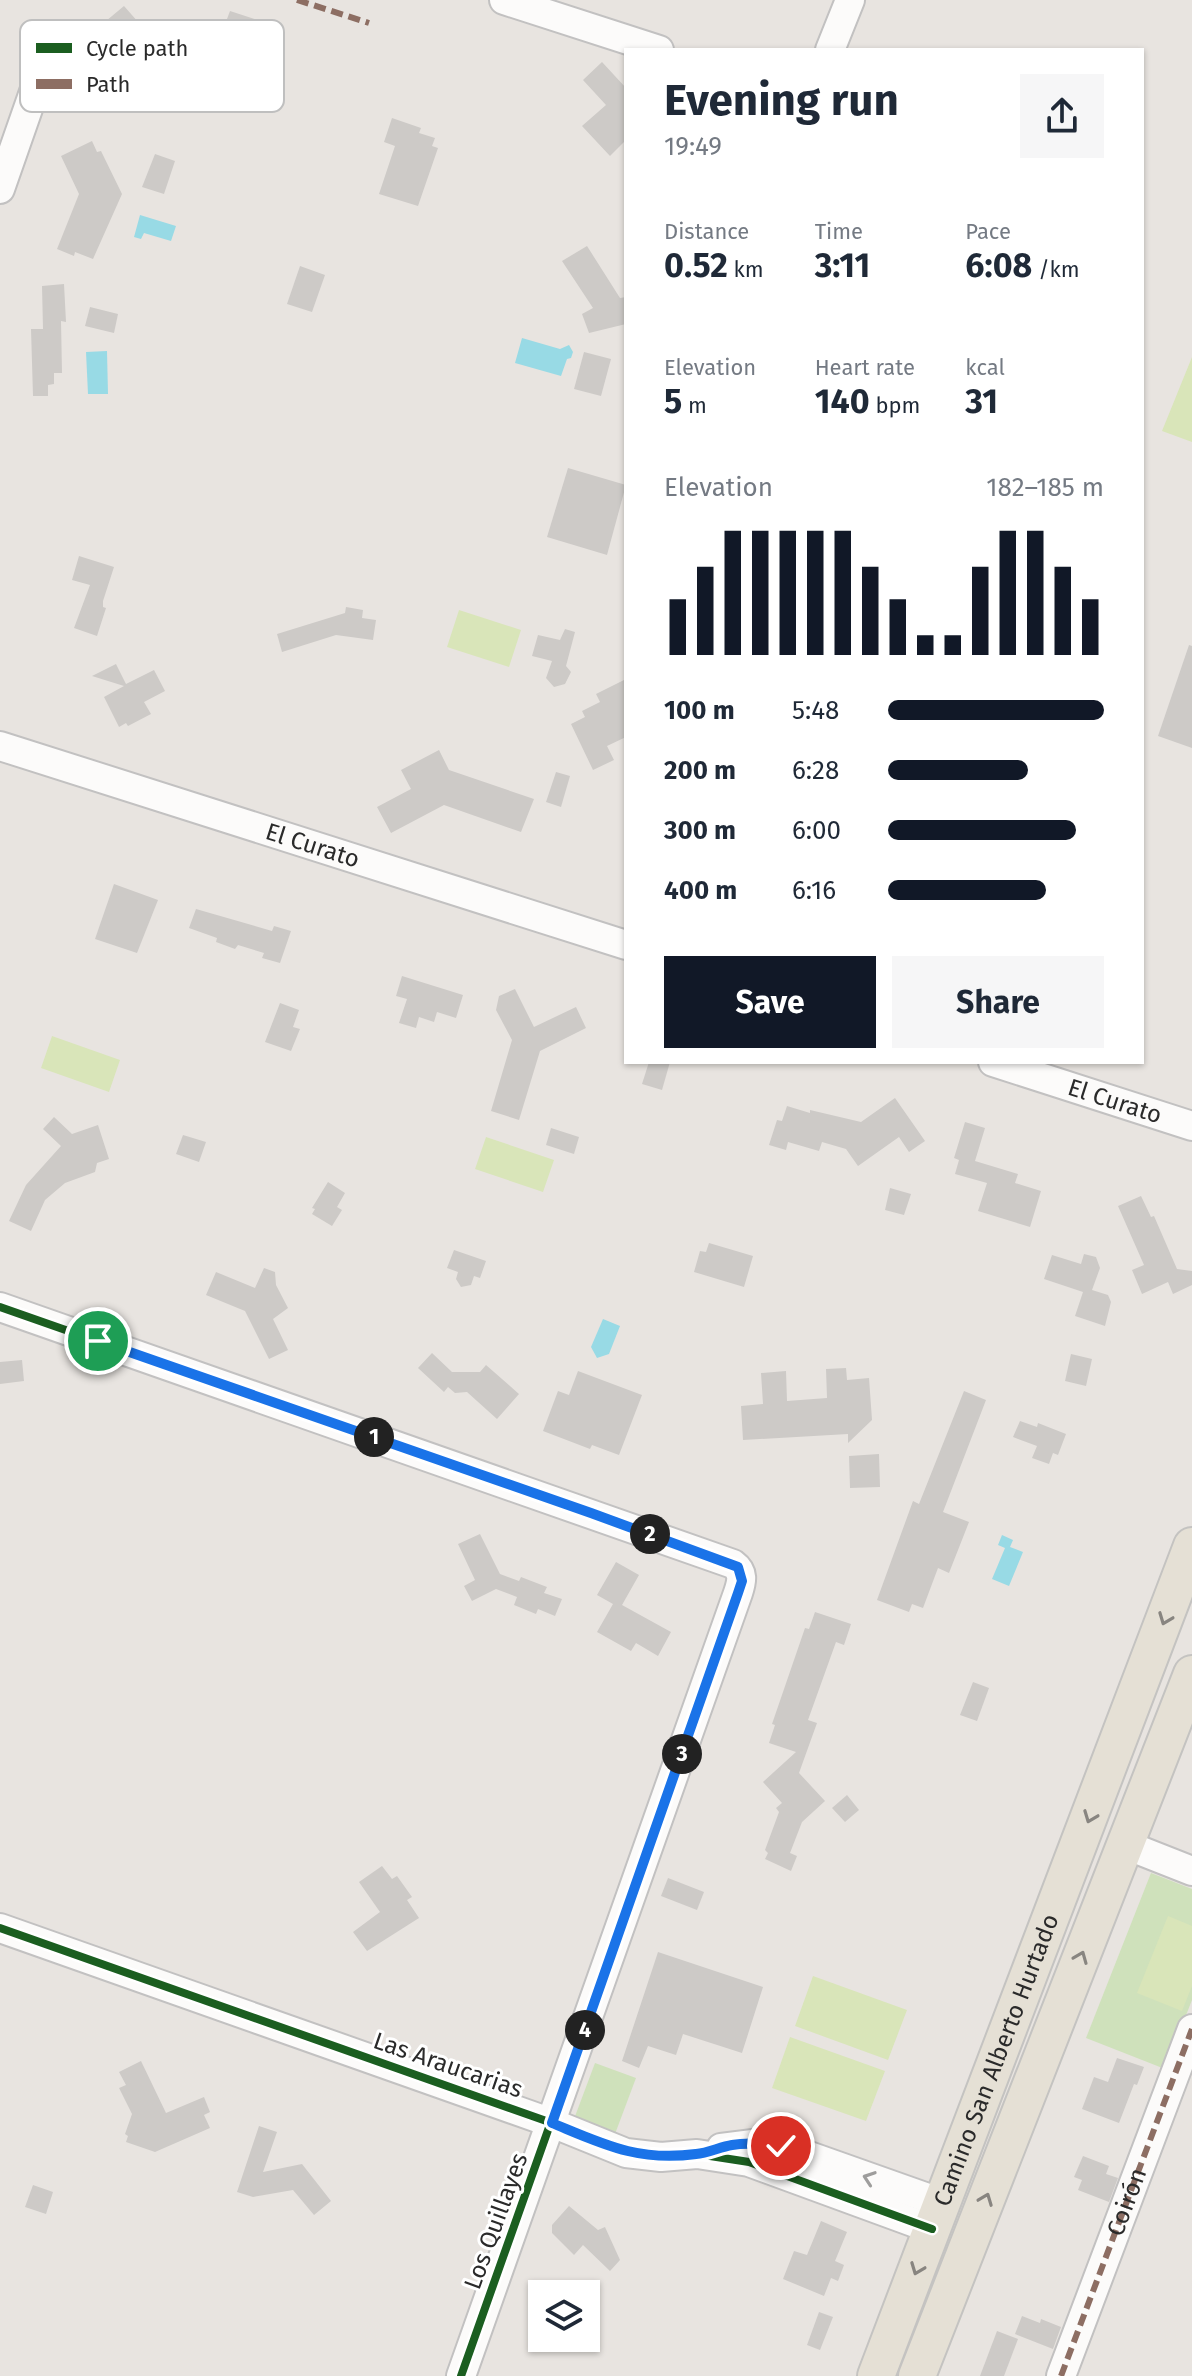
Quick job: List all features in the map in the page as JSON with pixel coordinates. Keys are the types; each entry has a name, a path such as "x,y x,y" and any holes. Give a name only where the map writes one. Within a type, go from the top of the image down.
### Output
{"main road":[{"name":"Camino San Alberto Hurtado","path":"876,2376 1192,1546"},
{"name":"Camino San Alberto Hurtado","path":"917,2376 1192,1674"}],"street":[{"path":"504,0 653,48"},
{"path":"831,48 850,0"},
{"path":"0,189 27,112"},
{"name":"El Curato","path":"0,746 624,944"},
{"name":"El Curato","path":"999,1064 1192,1126"},
{"name":"Los Quillayes","path":"0,1307 733,1564 741,1573 742,1581 461,2376"},
{"path":"1126,1845 1192,1871"},
{"name":"Las Araucarias","path":"0,1928 552,2123 626,2153 661,2157 697,2154 734,2144 781,2146 937,2216"},
{"name":"Coirón","path":"1061,2376 1192,2029"}],"green space":[{"path":"1192,357 1192,442 1162,431"},
{"path":"459,610 521,630 509,667 447,647"},
{"path":"52,1036 120,1060 109,1092 41,1068"},
{"path":"486,1137 554,1160 543,1192 475,1169"},
{"path":"1151,1873 1192,1889 1192,2000 1165,2069 1086,2038"},
{"path":"1168,1916 1192,1926 1192,1986 1182,2011 1137,1993"},
{"path":"813,1976 907,2010 888,2060 795,2026"},
{"path":"790,2037 885,2071 866,2121 772,2088"},
{"path":"595,2063 636,2078 615,2134 574,2119"}],"water":[{"path":"140,215 176,226 171,241 144,233 141,239 134,237"},
{"path":"522,338 560,349 569,345 573,352 561,376 515,363"},
{"path":"107,351 108,394 88,394 86,352"},
{"path":"603,1319 620,1326 609,1354 597,1358 591,1347"},
{"path":"1002,1535 1013,1540 1010,1547 1023,1552 1009,1586 992,1579 1005,1548 998,1545"}],"building":[{"path":"124,6 136,20 107,20"},
{"path":"230,11 258,20 227,20"},
{"path":"602,62 624,86 624,142 610,156 582,126 606,105 583,80"},
{"path":"392,118 421,128 419,133 435,138 432,146 438,148 418,206 379,194 395,146 384,142"},
{"path":"92,141 97,152 101,151 122,194 93,259 57,249 79,194 61,156"},
{"path":"155,154 175,161 164,194 142,187"},
{"path":"587,246 620,298 624,297 624,324 589,333 582,314 593,308 562,261"},
{"path":"300,266 325,275 312,312 287,304"},
{"path":"64,284 66,322 61,321 62,373 54,373 54,384 48,385 48,396 33,396 31,329 43,329 42,286"},
{"path":"90,307 118,314 114,333 85,326"},
{"path":"584,352 611,359 601,396 574,389"},
{"path":"568,468 624,484 607,555 547,537"},
{"path":"79,556 114,567 103,601 106,608 97,636 74,628 90,585 72,580"},
{"path":"346,607 363,610 362,618 376,620 373,640 336,635 282,652 277,634 345,613"},
{"path":"565,629 575,632 566,666 571,672 565,684 554,687 546,678 552,661 532,656 538,635 560,640"},
{"path":"1189,645 1192,646 1192,748 1158,736"},
{"path":"116,664 126,684 154,670 165,691 144,702 151,714 128,726 126,723 119,727 104,697 124,686 92,676"},
{"path":"624,680 624,738 607,746 614,760 593,770 571,724 585,717 582,711 600,702 596,694"},
{"path":"439,750 449,770 534,799 521,832 444,805 391,833 377,807 411,789 401,770"},
{"path":"556,772 570,776 561,807 546,802"},
{"path":"114,884 158,900 137,953 95,939"},
{"path":"196,909 272,931 274,926 291,931 280,963 262,958 264,953 238,945 235,949 216,942 217,938 189,928"},
{"path":"402,976 463,995 456,1018 437,1012 434,1022 419,1017 416,1028 399,1023 407,999 396,996"},
{"path":"515,989 534,1027 576,1007 586,1028 540,1051 519,1120 491,1111 512,1040 496,1010 499,996"},
{"path":"280,1003 299,1010 293,1027 300,1029 291,1051 265,1042"},
{"path":"648,1064 669,1064 662,1090 642,1084"},
{"path":"895,1098 925,1141 909,1152 899,1137 858,1166 846,1149 822,1142 819,1151 788,1142 786,1150 769,1145 777,1120 782,1121 787,1106 861,1122"},
{"path":"54,1117 72,1134 98,1125 109,1159 97,1163 95,1172 65,1183 45,1200 31,1231 9,1221 26,1185 61,1146 43,1129"},
{"path":"965,1122 985,1128 975,1161 1018,1174 1015,1183 1041,1191 1030,1227 978,1211 987,1183 955,1174 959,1160 954,1158"},
{"path":"551,1128 579,1137 574,1154 546,1145"},
{"path":"183,1135 206,1142 199,1162 176,1154"},
{"path":"328,1182 345,1193 337,1207 342,1210 332,1226 312,1214 315,1209 312,1208"},
{"path":"890,1188 911,1194 904,1215 885,1210"},
{"path":"1141,1196 1151,1217 1154,1216 1177,1269 1192,1271 1192,1285 1173,1294 1168,1282 1142,1294 1132,1270 1144,1265 1118,1206"},
{"path":"709,1243 753,1256 744,1287 694,1272 700,1251 706,1252"},
{"path":"454,1250 486,1261 480,1278 474,1276 471,1285 461,1287 456,1279 458,1272 447,1268"},
{"path":"1084,1254 1096,1257 1100,1268 1092,1290 1108,1295 1111,1302 1105,1326 1075,1316 1083,1292 1044,1279 1052,1255 1081,1264"},
{"path":"264,1268 275,1272 276,1285 288,1308 273,1319 288,1350 269,1359 245,1311 206,1295 216,1272 255,1288"},
{"path":"432,1353 452,1372 480,1372 486,1365 519,1394 497,1419 467,1392 455,1393 448,1387 444,1392 418,1368"},
{"path":"1071,1354 1092,1359 1086,1386 1065,1381"},
{"path":"22,1360 24,1381 0,1384 0,1362"},
{"path":"846,1368 847,1380 869,1378 872,1420 848,1443 848,1434 743,1440 741,1406 763,1404 761,1373 786,1371 787,1401 827,1398 826,1369"},
{"path":"578,1371 642,1395 619,1455 592,1445 590,1449 543,1431 558,1391 569,1395"},
{"path":"964,1391 986,1400 943,1512 969,1522 949,1573 938,1568 923,1608 912,1604 909,1612 877,1600 913,1501 919,1504"},
{"path":"1020,1421 1037,1427 1038,1423 1066,1434 1058,1455 1053,1453 1049,1464 1032,1458 1037,1446 1013,1437"},
{"path":"879,1454 880,1487 850,1488 849,1456"},
{"path":"480,1534 500,1574 519,1581 521,1577 547,1587 544,1593 562,1599 555,1616 538,1609 536,1614 514,1605 517,1597 496,1589 472,1601 464,1586 475,1580 458,1544"},
{"path":"616,1562 639,1575 622,1605 671,1632 658,1656 636,1643 631,1651 597,1632 613,1604 597,1595"},
{"path":"815,1612 851,1624 844,1645 836,1642 808,1720 817,1723 799,1773 825,1801 802,1822 790,1853 797,1856 791,1871 765,1859 768,1853 765,1850 779,1812 776,1808 782,1803 763,1782 796,1752 769,1743 775,1725 772,1724 805,1628 809,1629"},
{"path":"973,1682 989,1688 977,1721 960,1715"},
{"path":"847,1795 859,1810 845,1822 832,1808"},
{"path":"382,1866 392,1879 397,1876 412,1897 407,1900 419,1918 367,1951 353,1932 380,1912 359,1882"},
{"path":"668,1878 704,1892 697,1910 661,1896"},
{"path":"658,1952 763,1987 742,2053 683,2034 676,2055 648,2046 639,2068 622,2061"},
{"path":"1117,2058 1144,2067 1119,2123 1082,2109 1094,2077 1108,2082"},
{"path":"141,2061 166,2113 204,2097 210,2112 204,2115 210,2128 155,2152 126,2142 128,2136 125,2134 132,2114 119,2088 126,2085 119,2072"},
{"path":"259,2126 277,2132 263,2172 302,2164 331,2201 314,2215 293,2190 253,2197 237,2192"},
{"path":"1083,2156 1109,2166 1106,2174 1118,2178 1109,2202 1078,2190 1082,2180 1074,2177"},
{"path":"33,2185 53,2192 46,2214 25,2207"},
{"path":"569,2206 598,2230 605,2227 620,2260 610,2271 583,2245 574,2255 552,2233 552,2225"},
{"path":"821,2221 847,2232 835,2261 844,2265 838,2281 831,2278 824,2296 783,2279 794,2251 807,2255"},
{"path":"819,2312 833,2317 820,2350 807,2345"},
{"path":"1022,2316 1061,2327 1053,2349 1015,2334"},
{"path":"997,2331 1018,2339 1004,2376 980,2376"}],"marked path":[{"path":"297,0 369,23"},
{"path":"1061,2376 1192,2029"}],"cycle path":[{"path":"0,1307 737,1567 741,1581 738,1593 461,2376"},
{"path":"0,1928 552,2123 626,2153 661,2157 697,2154 749,2162 932,2229"}],"route":[{"path":"98,1341 738,1567 742,1581 738,1593 552,2123 626,2153 645,2156 697,2154 734,2144 781,2146"}]}
